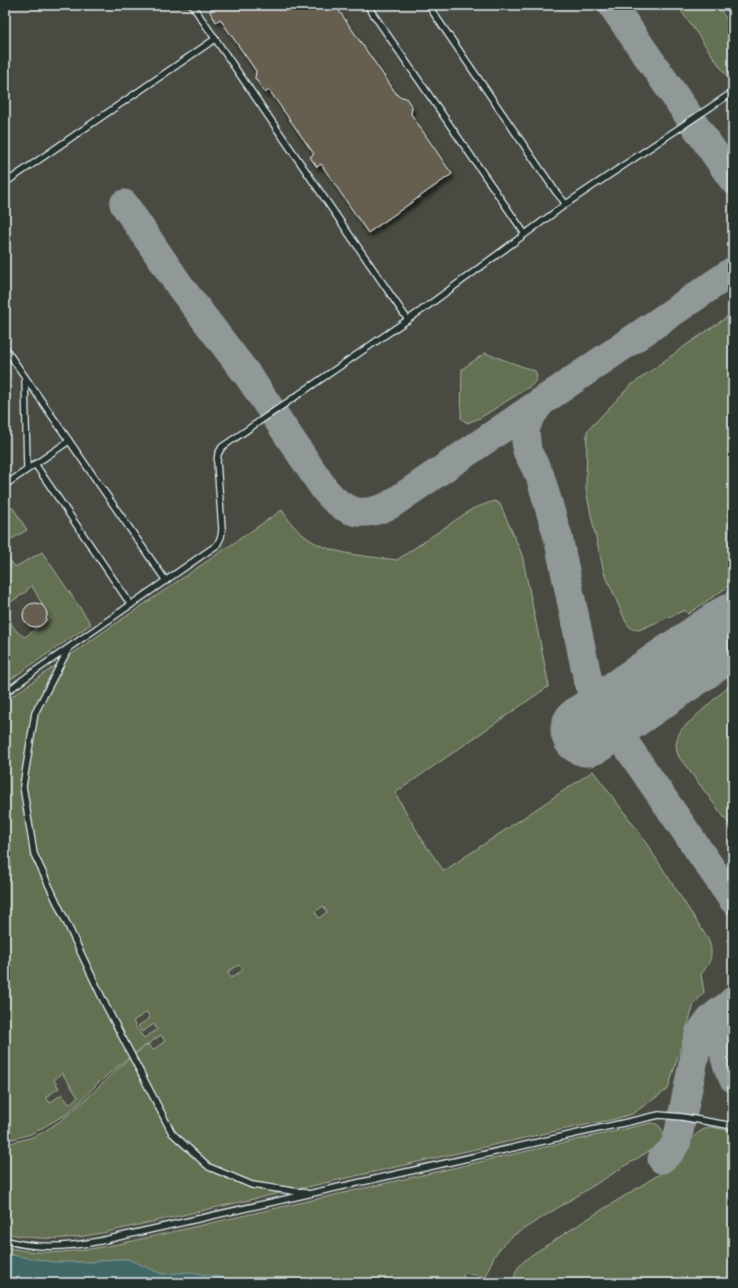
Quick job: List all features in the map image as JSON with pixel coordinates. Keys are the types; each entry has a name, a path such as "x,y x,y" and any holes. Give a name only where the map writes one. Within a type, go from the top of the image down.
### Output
{"lane":[{"path":"192,5 408,320"},
{"path":"367,5 525,234"},
{"path":"428,5 556,192 566,204"},
{"path":"5,183 215,39"},
{"path":"5,693 211,550 220,541 222,529 217,462 218,454 222,447 408,320 566,204 733,92"},
{"path":"5,348 166,581"},
{"path":"25,377 27,469"},
{"path":"5,485 69,441"},
{"path":"35,464 131,605"},
{"path":"70,647 35,713 23,786 34,854 106,1006 172,1133 209,1167 252,1185 310,1194"},
{"path":"5,1240 28,1245 82,1245 659,1115 682,1117 733,1126"}],"shaded area":[{"path":"5,5 733,5 733,1283 5,1283"}],"green space":[{"path":"677,5 717,5 733,29 733,85"},
{"path":"733,313 733,583 688,614 685,610 639,630 635,630 626,622 604,572 586,490 587,431 630,386"},
{"path":"485,353 535,371 537,375 536,379 532,385 480,418 467,423 461,418 462,369"},
{"path":"494,501 500,504 522,555 549,686 395,793 424,843 444,871 593,771 639,832 710,944 711,953 709,962 701,974 704,992 694,1004 668,1089 632,1114 615,1119 551,1132 116,1230 87,1236 61,1238 34,1238 5,1233 5,1145 36,1136 59,1122 135,1054 145,1047 124,1061 98,1083 65,1115 31,1134 5,1141 5,703 11,697 99,635 282,510 299,532 312,541 323,546 360,556 397,560 472,509","holes":["323,906 327,912 319,918 315,912","239,965 243,970 231,978 227,972","147,1012 150,1018 138,1026 142,1032 154,1024 157,1030 144,1038 133,1021","161,1035 165,1041 153,1050 148,1044","62,1073 78,1097 69,1104 62,1094 50,1103 46,1097 59,1088 54,1080"]},
{"path":"8,508 13,508 27,530 5,543 5,518 7,516 5,511"},
{"path":"42,552 91,624 5,683 5,613 16,630 25,637 50,618 32,586 8,604 5,608 5,573 11,568 8,563 5,566 5,557 7,557 14,566 17,566"},
{"path":"733,673 733,829 679,757 676,746 678,736 682,729 732,683 727,677"},
{"path":"651,1123 657,1124 662,1130 664,1139 662,1143 514,1235 496,1254 486,1277 464,1273 462,1283 42,1283 5,1269 5,1247 34,1252 62,1252 119,1244"},
{"path":"711,1127 733,1131 733,1259 729,1283 518,1283 515,1275 523,1262 585,1220 669,1168 675,1163 700,1131"}],"water":[{"path":"5,1254 54,1262 92,1262 128,1259 162,1274 190,1272 255,1283 5,1283"}],"building":[{"path":"212,5 335,5 398,96 406,98 412,107 411,114 452,174 368,233 321,164 317,167 310,157 314,154 269,90 265,93 255,78 256,71 220,19 216,22 210,12"},
{"path":"35,603 43,607 47,615 43,623 35,627 27,623 23,615 27,607"}],"taxiway":[{"path":"612,5 733,180"},
{"path":"124,204 182,289 249,377 325,490 332,498 347,509 363,512 371,512 390,505 733,271"},
{"path":"541,402 529,419 525,430 527,451 540,476 558,537 588,681 607,717 733,900"},
{"path":"733,1001 725,1020 722,1039 725,1059 733,1078"},
{"path":"662,1159 671,1151 677,1141 699,1035 718,1013 733,1002"}],"runway":[{"path":"587,730 733,630"}]}
